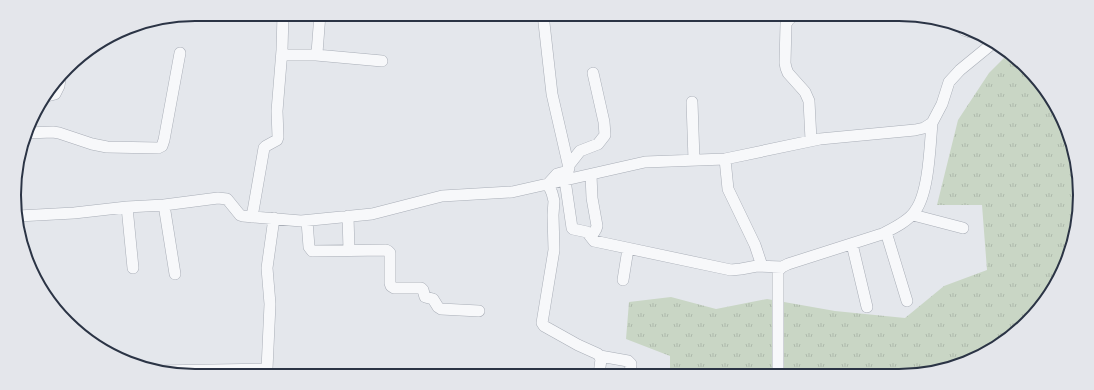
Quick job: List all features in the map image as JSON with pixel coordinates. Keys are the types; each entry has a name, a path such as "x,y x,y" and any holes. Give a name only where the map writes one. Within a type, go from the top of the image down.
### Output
{"street":[{"path":"252,216 264,148 277,140 278,137 277,111 282,55 283,21"},
{"path":"316,55 319,21"},
{"path":"544,21 552,94 569,165"},
{"path":"788,21 786,24 785,63 788,72 805,92 809,101 812,140"},
{"path":"778,369 778,271 788,264 891,230 913,215 920,203 925,186 929,162 932,123 942,104 949,82 960,70 990,46"},
{"path":"32,133 59,133 92,144 107,147 158,148 162,146 180,54"},
{"path":"282,55 316,55 382,60"},
{"path":"548,184 554,176 568,170 569,165 580,151 598,144 605,135 604,122 593,73"},
{"path":"53,95 55,94 58,87"},
{"path":"692,102 694,160"},
{"path":"22,216 74,213 223,198 227,199 243,216 307,221 372,214 442,196 512,192 645,162 725,159 812,140 915,130 924,128 932,123"},
{"path":"725,159 728,189 755,245 762,266"},
{"path":"591,175 592,198 597,226 591,237"},
{"path":"566,180 572,228 585,231 596,242 731,270 762,266 782,267"},
{"path":"548,184 554,201 554,250 542,323 544,326 600,356 628,361 631,364 631,369"},
{"path":"164,205 175,274"},
{"path":"127,207 133,268"},
{"path":"913,215 963,228"},
{"path":"348,216 349,250"},
{"path":"267,369 270,304 268,268 274,218"},
{"path":"307,221 309,246 312,251 386,250 390,253 390,283 394,288 421,288 425,297 433,299 441,309 479,311"},
{"path":"886,232 906,301"},
{"path":"852,244 867,306"},
{"path":"623,280 628,249"},
{"path":"599,369 600,356"}],"green space":[{"path":"1005,57 1030,80 1044,98 1060,128 1064,139 1070,161 1073,184 1072,218 1060,262 1044,292 1030,310 1014,326 996,340 966,356 922,368 670,369 670,356 626,339 629,302 671,297 716,309 767,299 835,311 905,318 944,286 987,270 982,205 937,205 958,120 989,73"}]}
